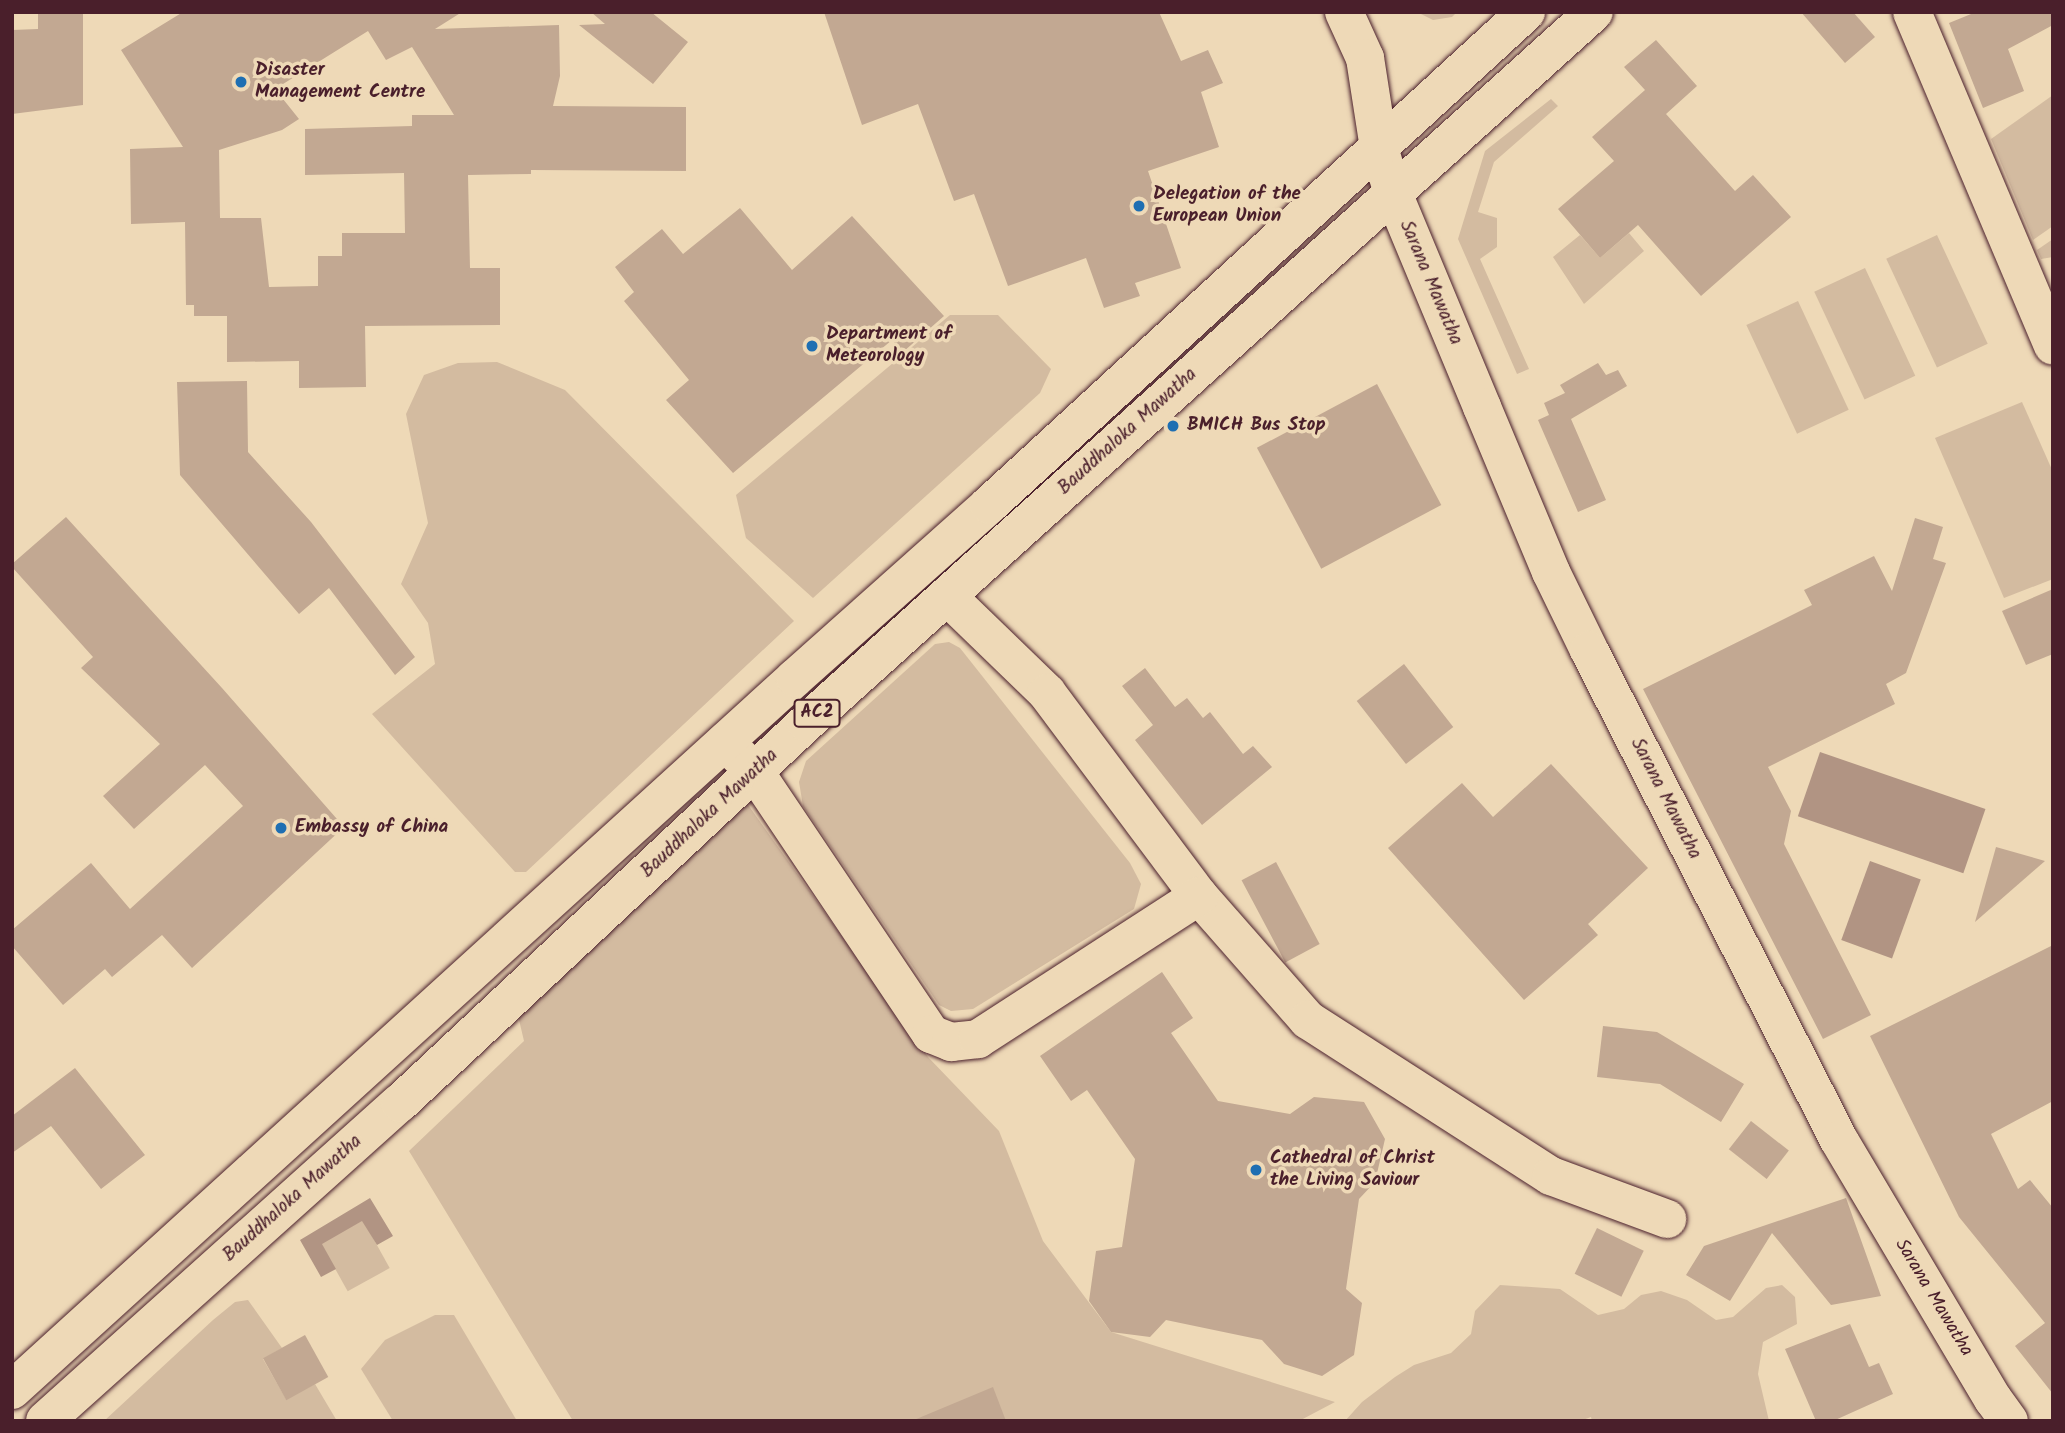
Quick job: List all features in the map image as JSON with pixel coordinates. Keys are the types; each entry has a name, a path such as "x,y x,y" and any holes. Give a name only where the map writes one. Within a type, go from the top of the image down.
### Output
{"main road":[{"name":"Sarana Mawatha","path":"1344,12 1365,58 1379,148 1393,193 1551,572 1839,1140 1993,1399 2010,1421"},
{"name":"Bauddhaloka Mawatha","path":"12,1391 989,505 1526,12"},
{"name":"Bauddhaloka Mawatha","path":"45,1421 400,1103 947,596 1594,12"},
{"path":"1912,12 2053,345"},
{"path":"947,596 1047,693 1199,896 1308,1020 1551,1176 1667,1219"},
{"path":"725,742 755,772 931,1034 951,1042 978,1039 1199,896"}],"shaded area":[{"path":"1417,12 1457,12 1452,17 1433,20"},
{"path":"2053,95 2053,226 2033,240 1991,139"},
{"path":"1551,99 1558,106 1494,162 1478,212 1497,218 1497,247 1480,259 1529,369 1517,374 1458,239 1485,151"},
{"path":"1629,233 1644,251 1584,304 1553,257 1580,235 1600,258"},
{"path":"1937,235 1988,344 1937,367 1886,259"},
{"path":"2053,239 2053,257 2041,259 2037,250"},
{"path":"1865,268 1915,376 1865,400 1814,292"},
{"path":"1798,301 1849,410 1797,434 1746,325"},
{"path":"950,315 998,315 1051,369 1040,393 813,598 746,538 736,495"},
{"path":"497,362 565,390 794,621 526,872 515,872 372,714 435,664 428,623 401,584 428,523 406,414 424,375 458,363"},
{"path":"2022,402 2053,472 2053,579 2004,598 1935,438"},
{"path":"949,642 960,648 1130,863 1141,884 1134,909 973,1009 951,1011 939,1005 803,806 799,782 806,761 935,644"},
{"path":"1820,752 1985,809 1963,873 1798,816"},
{"path":"746,802 928,1057 999,1131 1043,1241 1111,1332 1335,1402 1299,1421 573,1421 409,1151 524,1041 516,1007"},
{"path":"1870,861 1921,879 1892,958 1841,940"},
{"path":"370,1198 393,1236 377,1245 362,1221 322,1244 336,1269 321,1277 300,1240"},
{"path":"363,1220 390,1268 348,1291 321,1243"},
{"path":"1500,1285 1560,1289 1598,1315 1624,1309 1641,1295 1661,1291 1687,1300 1716,1320 1733,1317 1766,1288 1782,1285 1795,1297 1797,1324 1763,1342 1758,1374 1769,1421 1592,1421 1591,1417 1580,1421 1345,1421 1362,1402 1395,1377 1414,1365 1451,1353 1471,1334 1475,1311"},
{"path":"248,1300 282,1348 263,1359 286,1399 315,1384 337,1421 104,1421 213,1320 235,1302"},
{"path":"435,1315 454,1315 517,1421 393,1421 361,1369 385,1340"}],"building":[{"path":"38,12 83,12 83,105 12,114 12,30 38,29"},
{"path":"183,12 462,12 435,29 559,25 560,76 553,106 686,107 686,171 531,170 531,174 468,175 470,268 500,268 500,325 365,326 366,387 299,388 299,361 227,362 227,316 194,316 194,305 186,305 185,222 131,224 130,149 183,147 121,50","holes":["368,31 386,60 412,47 454,115 412,115 412,126 305,129 305,175 404,173 405,233 342,233 342,256 318,256 318,286 269,287 261,218 220,218 219,150 282,130 299,119 275,89"]},
{"path":"591,12 651,12 688,42 653,84 579,25 605,24"},
{"path":"824,12 1159,12 1181,61 1208,50 1223,83 1201,92 1219,147 1148,171 1181,268 1135,283 1140,296 1104,308 1086,258 1008,286 974,194 954,201 918,104 862,125"},
{"path":"1801,12 1853,12 1875,37 1845,63"},
{"path":"1976,12 2053,12 2053,25 2008,49 2024,91 1983,108 1949,23"},
{"path":"1656,40 1697,86 1666,114 1735,191 1753,175 1791,217 1701,296 1638,225 1600,258 1558,209 1614,161 1592,137 1645,90 1624,67"},
{"path":"740,208 792,270 852,216 944,316 903,352 892,340 733,473 666,400 689,380 624,301 634,292 615,267 662,229 683,254"},
{"path":"1598,363 1606,375 1618,370 1627,386 1571,419 1606,500 1578,512 1538,420 1549,415 1544,403 1565,393 1560,385"},
{"path":"247,381 248,452 311,522 415,657 395,675 329,588 299,614 180,475 177,382"},
{"path":"1377,384 1441,505 1321,569 1257,448"},
{"path":"66,517 344,827 192,968 162,935 112,977 105,969 63,1005 12,946 12,930 91,863 130,909 243,806 205,765 134,829 103,796 160,744 81,668 93,657 12,567 12,564"},
{"path":"1915,518 1943,527 1933,559 1946,563 1906,673 1886,684 1895,704 1768,767 1791,811 1784,844 1871,1015 1823,1039 1643,689 1812,605 1804,590 1874,556 1892,591"},
{"path":"2053,589 2053,654 2026,665 2002,611"},
{"path":"1404,664 1453,727 1406,764 1357,701"},
{"path":"1145,668 1175,707 1187,698 1203,718 1210,712 1243,754 1253,746 1272,767 1202,825 1135,740 1153,725 1122,686"},
{"path":"1551,764 1648,868 1588,924 1598,935 1524,1000 1388,848 1462,783 1493,817"},
{"path":"1996,847 2045,861 1975,922"},
{"path":"1276,862 1320,944 1285,962 1242,880"},
{"path":"2053,945 2053,1101 1991,1134 2018,1189 2030,1180 2053,1208 2053,1394 2015,1346 2045,1323 1959,1217 1870,1036"},
{"name":"Cathedral of Christ the Living Saviour","path":"1162,972 1193,1018 1171,1033 1218,1101 1290,1114 1314,1097 1364,1102 1385,1139 1375,1182 1359,1199 1346,1289 1362,1303 1354,1355 1322,1376 1284,1364 1262,1340 1166,1320 1150,1337 1111,1332 1089,1301 1096,1251 1122,1247 1135,1159 1087,1090 1071,1101 1040,1056"},
{"path":"1603,1026 1657,1032 1744,1084 1721,1122 1660,1084 1597,1077"},
{"path":"75,1068 145,1155 101,1189 51,1126 12,1153 12,1116"},
{"path":"1751,1121 1789,1151 1767,1179 1729,1149"},
{"path":"1846,1198 1881,1296 1831,1305 1772,1233 1730,1301 1686,1275 1704,1246"},
{"path":"1597,1228 1644,1251 1621,1297 1575,1274"},
{"path":"1850,1324 1869,1367 1879,1363 1893,1394 1833,1421 1816,1421 1785,1349"},
{"path":"305,1335 328,1377 286,1400 263,1358"},
{"path":"993,1387 1006,1421 914,1421 914,1420"}],"place":[{"name":"Disaster Management Centre","path":"241,82"},
{"name":"Delegation of the European Union","path":"1139,206"},
{"name":"Department of Meteorology","path":"812,346"},
{"name":"BMICH Bus Stop","path":"1173,426"},
{"name":"Embassy of China","path":"281,828"},
{"name":"Cathedral of Christ the Living Saviour","path":"1256,1170"}]}
